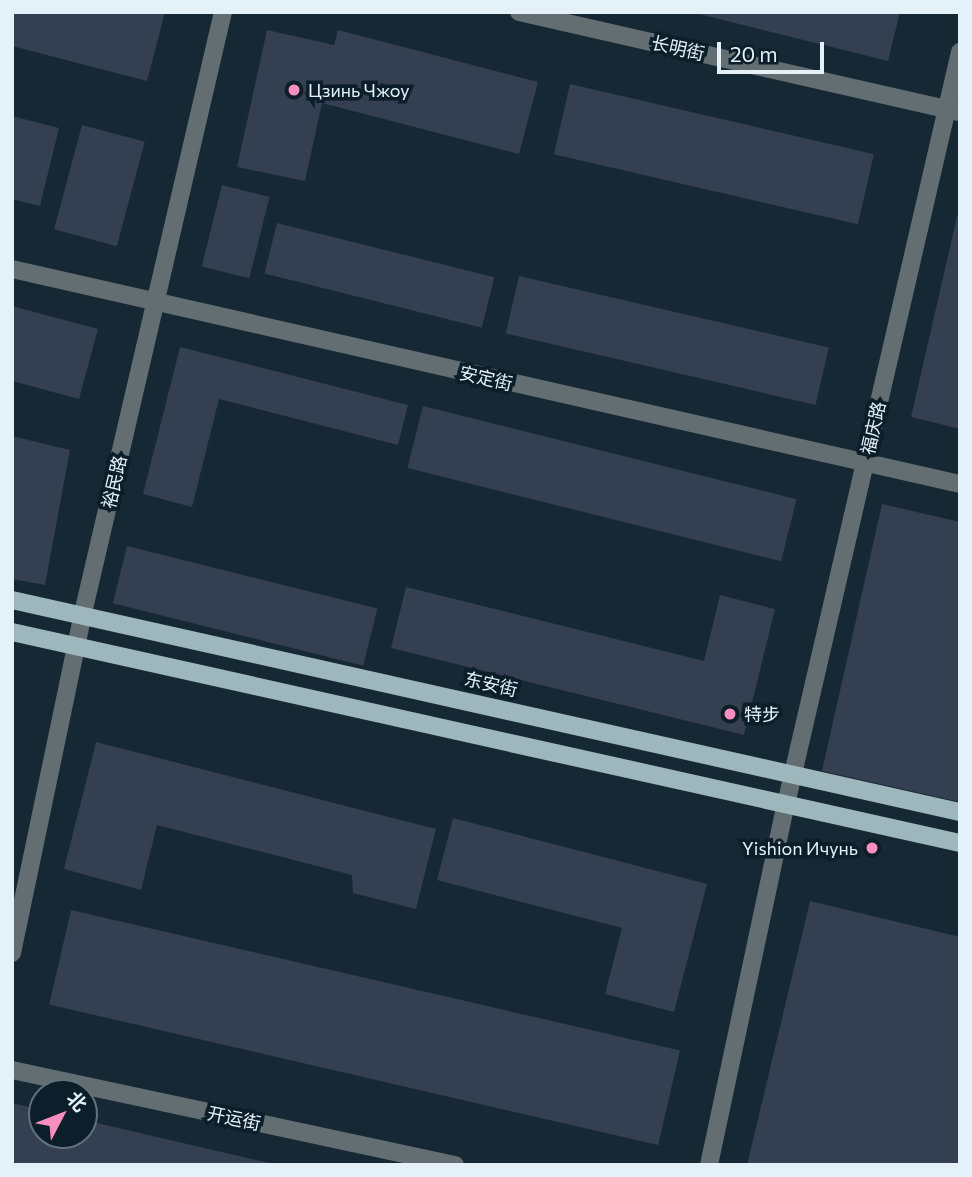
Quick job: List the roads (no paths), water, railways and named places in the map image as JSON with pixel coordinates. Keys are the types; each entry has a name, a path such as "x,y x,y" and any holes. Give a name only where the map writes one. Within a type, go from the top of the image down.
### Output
{"main road":[{"name":"东安街","path":"12,600 83,613 960,812"},
{"path":"12,632 78,643 960,843"}],"street":[{"name":"裕民路","path":"12,953 83,613 223,12"},
{"name":"长明街","path":"519,12 953,110"},
{"name":"福庆路","path":"709,1165 792,774 864,463 953,110 960,52"},
{"name":"安定街","path":"12,269 156,304 960,484"},
{"name":"开运街","path":"12,1070 455,1165"}],"place":[{"name":"Цзинь Чжоу","path":"294,90"},
{"name":"特步","path":"730,714"},
{"name":"Yishion Ичунь","path":"872,848"}]}
